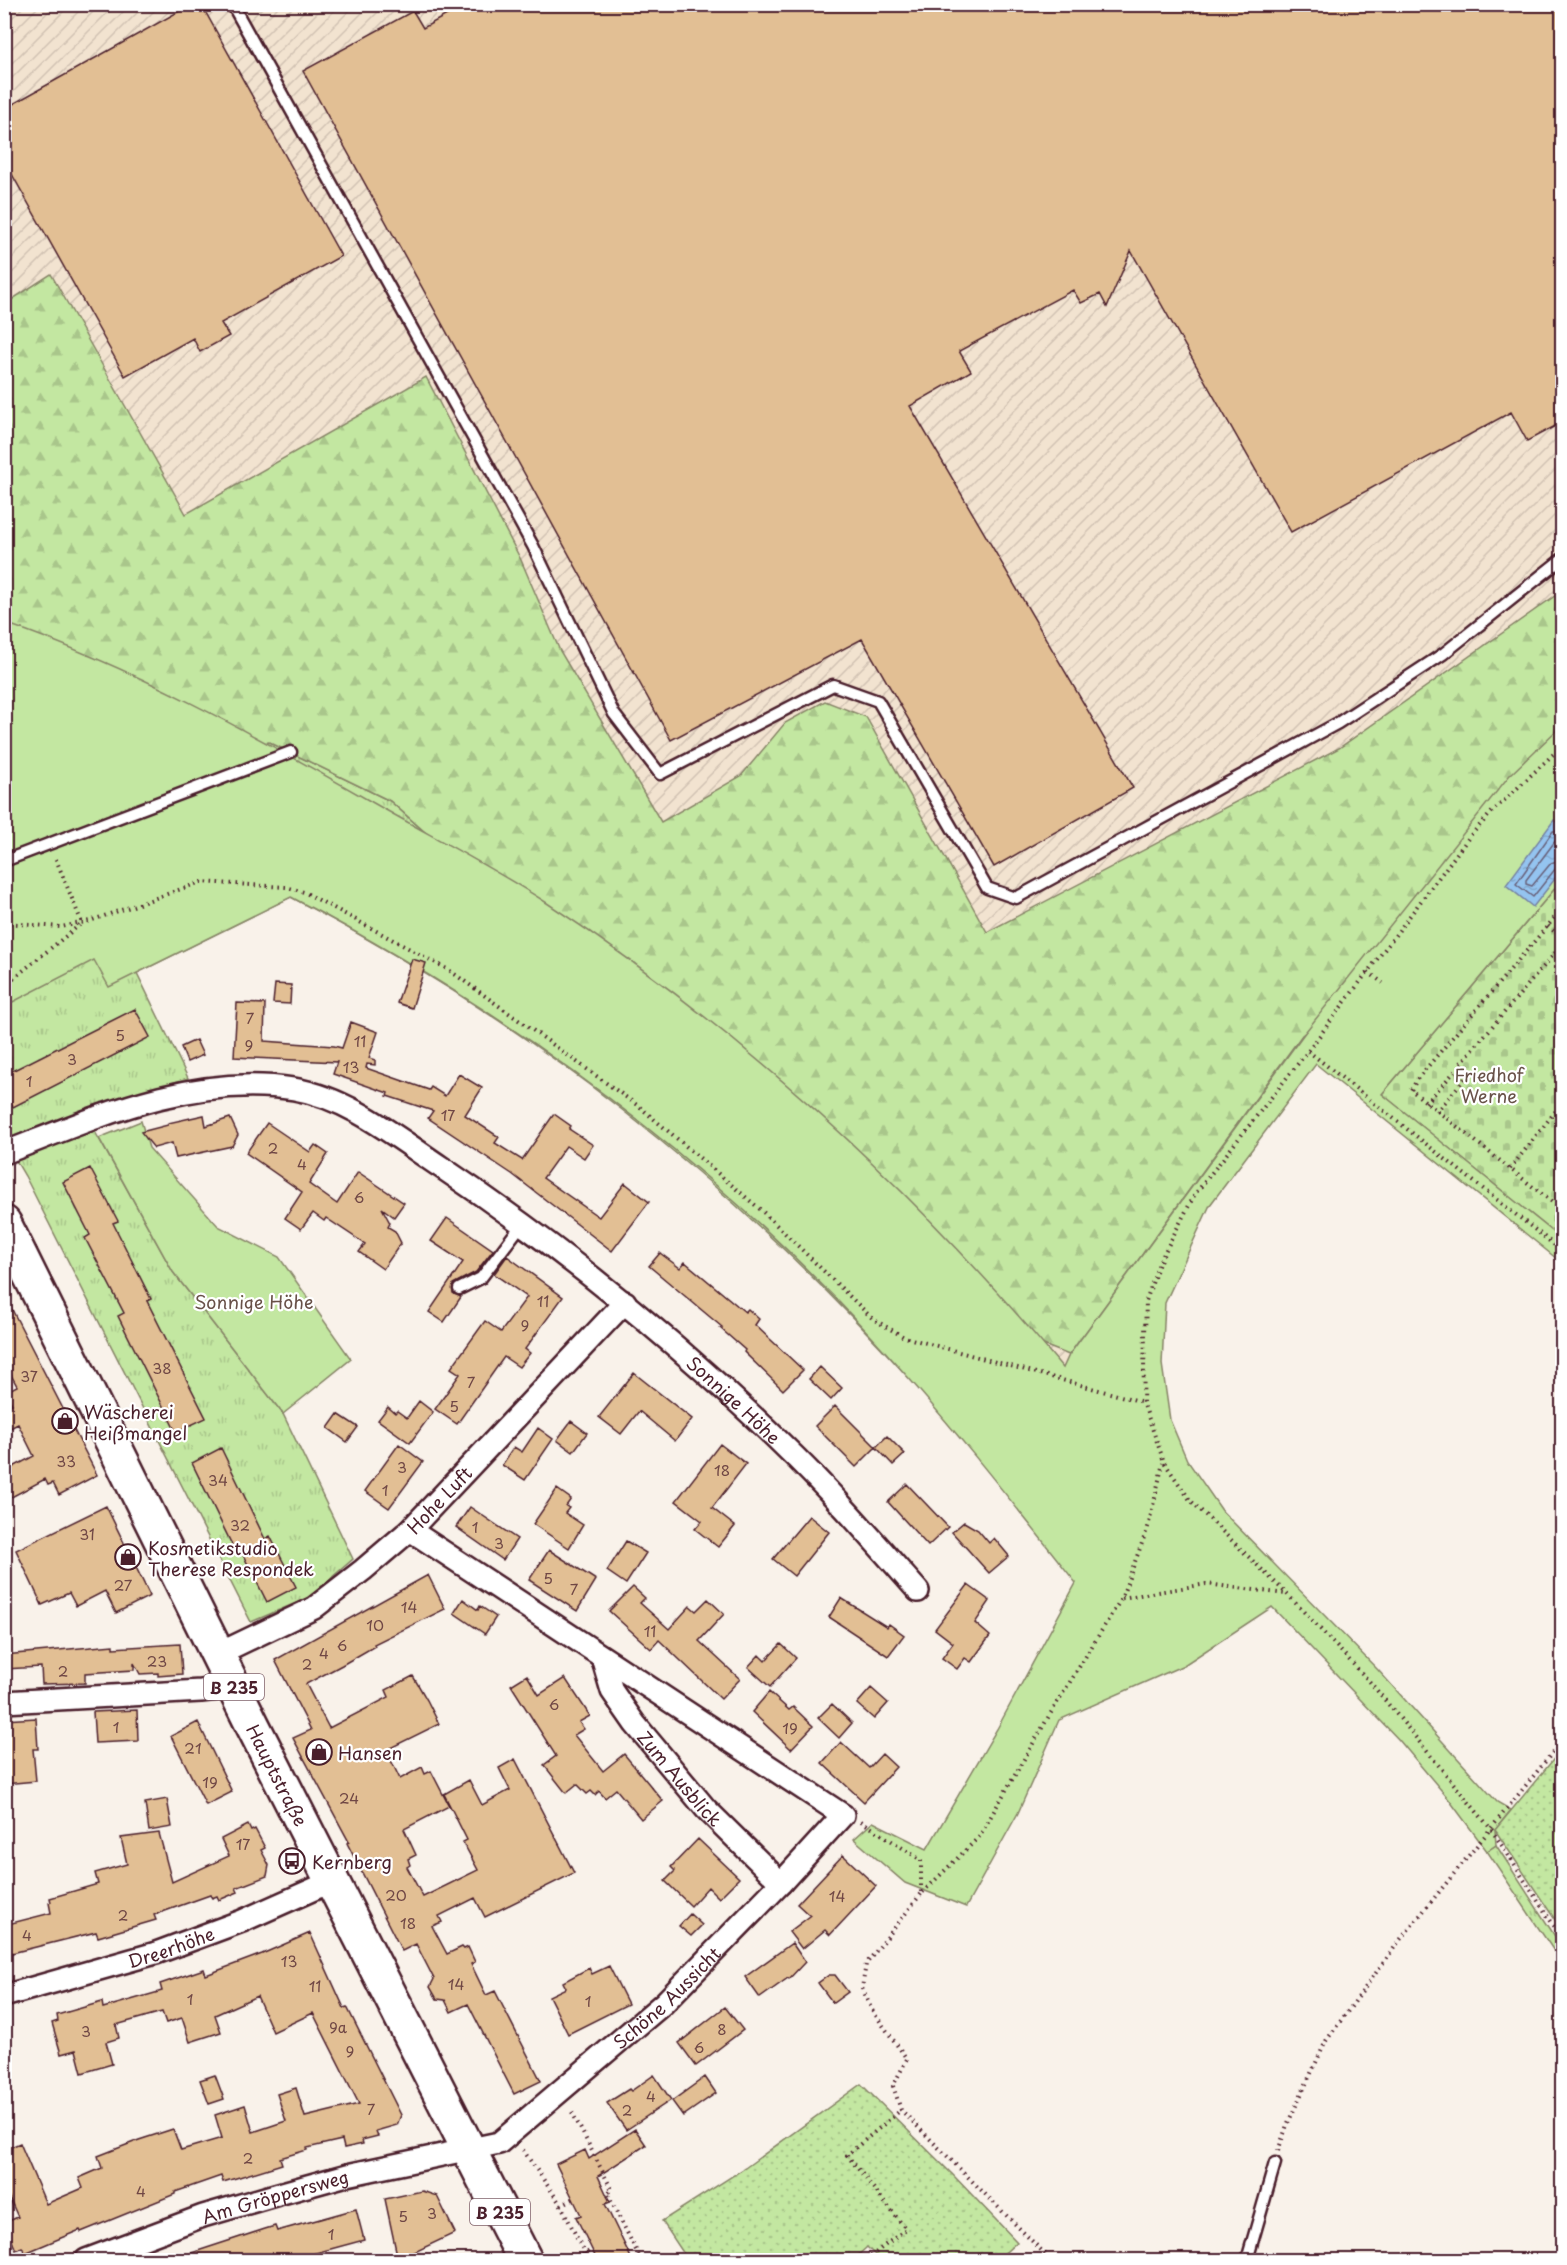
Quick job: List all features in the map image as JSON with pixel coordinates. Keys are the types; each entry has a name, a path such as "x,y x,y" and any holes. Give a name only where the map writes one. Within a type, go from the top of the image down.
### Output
{"main road":[{"name":"Hauptstraße","path":"4,1223 234,1687 525,2260"}],"street":[{"name":"Sonnige Höhe","path":"4,1153 111,1112 193,1090 228,1086 296,1089 324,1097 353,1110 476,1190 625,1302 687,1355 784,1445 850,1514 918,1591"},
{"name":"Hohe Luft","path":"218,1654 314,1608 410,1530 625,1302"},
{"path":"410,1530 843,1815"},
{"name":"Zum Ausblick","path":"602,1658 612,1691 634,1724 706,1809 781,1883"},
{"path":"4,1702 192,1692 234,1687"},
{"name":"Schöne Aussicht","path":"468,2150 499,2143 624,2038 672,1995 781,1883 843,1815"},
{"name":"Dreerhöhe","path":"4,1996 156,1953 242,1921 332,1881"},
{"name":"Am Gröppersweg","path":"86,2260 203,2216 275,2195 347,2175 468,2150"}],"lane":[{"path":"232,4 532,546 614,714 660,774 833,685 878,700 987,888 1016,898 1338,723 1443,654 1563,559"},
{"path":"4,861 291,752"},
{"path":"459,1289 482,1278 522,1224"},
{"path":"1248,2260 1275,2163"}],"path":[{"path":"1563,746 1492,812 1470,836 1308,1051 1195,1194 1159,1263 1146,1301 1143,1402 1164,1462 1191,1500 1287,1594 1370,1682 1491,1829 1563,1938"},
{"path":"50,844 82,923"},
{"path":"4,923 61,927 82,923 201,882 286,887 304,892 448,970 641,1108 761,1210 873,1319 904,1337 1143,1402"},
{"path":"1563,909 1418,1078 1411,1090 1563,1210"},
{"path":"4,986 82,923"},
{"path":"1548,926 1563,938"},
{"path":"1461,1063 1563,945"},
{"path":"1368,972 1383,983"},
{"path":"1308,1051 1563,1251"},
{"path":"1426,1103 1456,1070"},
{"path":"1437,1112 1466,1077"},
{"path":"1510,1169 1563,1103"},
{"path":"1051,2260 901,2110 893,2086 906,2059 872,2010 862,1988 866,1964 921,1894 978,1837 1121,1599 1148,1527 1164,1462"},
{"path":"1121,1599 1206,1584 1287,1594"},
{"path":"1275,2163 1287,2125 1326,2041 1400,1940 1563,1741"},
{"path":"843,1815 861,1821 921,1860 921,1894"},
{"path":"866,2260 906,2229 847,2155 901,2110"},
{"path":"572,2112 612,2190 607,2193 641,2260"},
{"path":"523,2150 561,2205 588,2260"},
{"path":"561,2205 573,2199"},
{"path":"572,2260 592,2250"},
{"path":"657,2260 673,2253"}],"shaded area":[{"path":"5,5 1562,5 1562,725 1069,1355 1063,1368 1031,1329 5,623"}],"green space":[{"path":"51,274 186,514 426,377 521,560 560,651 661,822 741,776 785,723 825,701 866,717 987,932 1339,748 1562,591 1562,830 1302,1035 1069,1355 970,1316 390,801 269,742 103,766 5,794 5,304"},
{"path":"5,623 100,660 237,727 504,876 619,952 689,1004 822,1116 947,1238 1063,1368 1069,1355 1303,1035 1509,776 1562,725 1562,880 1382,1094 1562,1239 1562,1263 1316,1064 1210,1205 1165,1303 1162,1364 1170,1420 1187,1460 1223,1512 1378,1670 1497,1802 1511,1810 1495,1830 1496,1845 1487,1851 1447,1797 1399,1740 1272,1607 1184,1665 1059,1720 1018,1813 966,1907 905,1883 854,1839 873,1822 927,1849 997,1729 1076,1583 924,1395 807,1269 740,1207 671,1147 599,1091 525,1038 449,988 371,941 291,897 109,987 94,960 5,1006"},
{"path":"269,742 390,801 490,890 908,1377 840,1304 769,1236 621,1109 543,1051 462,997 378,945 291,897 137,973 188,1078 83,1110 173,1272 283,1414 353,1559 308,1598 251,1622 25,1176 5,1142 4,794 103,766"},
{"name":"Friedhof Werne","path":"1562,880 1562,1239 1382,1094"},
{"name":"Sonnige Höhe","path":"141,1121 149,1148 218,1226 279,1257 351,1359 283,1414 173,1272 99,1138"},
{"path":"1562,1749 1562,1930 1495,1830"},
{"path":"1496,1845 1562,1947 1562,1963 1487,1851"},
{"path":"861,2084 1017,2242 997,2260 880,2260 867,2247 853,2260 688,2260 662,2221 745,2168"}],"water":[{"path":"1554,820 1562,827 1562,870 1533,907 1506,885"}],"building":[{"path":"192,4 201,4 341,256 221,323 229,336 200,352 193,338 125,376 4,160 4,109"},
{"path":"467,4 1563,4 1563,422 1527,441 1511,412 1291,532 1131,251 1107,307 1100,294 1081,303 1073,290 959,351 971,371 910,406 1133,788 994,867 862,639 671,740 303,71 413,11 423,28"},
{"path":"412,959 426,963 412,1008 397,1003"},
{"path":"275,984 291,985 290,1004 273,1003"},
{"path":"237,1003 265,1004 264,1041 342,1048 351,1022 378,1032 369,1058 375,1060 375,1065 367,1064 366,1068 429,1090 431,1087 445,1096 459,1074 482,1088 465,1115 499,1137 495,1143 522,1160 554,1114 571,1126 569,1129 593,1145 584,1158 566,1146 543,1178 599,1217 625,1183 649,1202 612,1251 512,1174 428,1118 433,1111 387,1096 388,1093 333,1074 337,1062 234,1057"},
{"path":"135,1009 150,1037 13,1107 4,1090 4,1075"},
{"path":"196,1040 203,1055 187,1062 181,1047"},
{"path":"204,1115 206,1126 230,1118 238,1135 232,1146 176,1158 172,1143 154,1148 141,1132 168,1125 168,1123"},
{"path":"267,1123 310,1152 315,1145 328,1154 309,1184 337,1204 358,1172 404,1203 394,1217 382,1208 390,1223 388,1227 395,1231 401,1243 383,1269 359,1252 365,1244 326,1218 324,1221 313,1213 301,1229 285,1218 302,1192 246,1153"},
{"path":"90,1168 118,1221 113,1223 151,1299 147,1301 206,1418 176,1432 118,1316 124,1313 85,1238 90,1235 63,1182"},
{"path":"447,1218 493,1250 476,1272 453,1284 453,1293 461,1297 444,1322 429,1312 463,1262 431,1241"},
{"path":"660,1253 680,1268 685,1262 745,1312 748,1309 759,1319 755,1325 803,1370 783,1390 744,1352 745,1350 720,1328 722,1327 649,1266"},
{"path":"507,1256 563,1297 525,1349 530,1353 519,1367 504,1357 457,1424 435,1409 460,1374 451,1368 485,1321 501,1332 527,1297 494,1274"},
{"path":"4,1294 97,1475 59,1495 53,1483 48,1485 45,1479 4,1501 4,1472 34,1456 18,1424 4,1431 4,1408 12,1404 5,1392 17,1386 4,1362"},
{"path":"820,1367 842,1388 831,1400 809,1379"},
{"path":"634,1373 692,1419 675,1441 639,1411 621,1434 599,1417"},
{"path":"419,1401 433,1412 410,1443 378,1420 388,1407 407,1418"},
{"path":"835,1406 876,1447 856,1467 815,1426"},
{"path":"338,1414 358,1427 347,1442 328,1428"},
{"path":"571,1421 587,1433 573,1452 557,1440"},
{"path":"538,1428 553,1439 525,1480 502,1465 514,1447 522,1452"},
{"path":"887,1436 905,1454 893,1465 876,1447"},
{"path":"399,1444 423,1462 389,1508 365,1491"},
{"path":"720,1444 746,1464 712,1508 735,1526 718,1547 695,1529 702,1521 676,1501"},
{"path":"221,1448 265,1539 270,1536 296,1587 267,1602 241,1551 236,1553 192,1463"},
{"path":"907,1484 948,1527 928,1546 888,1502"},
{"path":"557,1489 571,1499 566,1506 569,1508 565,1513 583,1525 569,1548 533,1524"},
{"path":"106,1506 150,1596 116,1613 105,1591 76,1606 69,1593 42,1605 16,1550"},
{"path":"470,1507 517,1539 503,1560 456,1527"},
{"path":"809,1516 829,1532 794,1576 773,1559"},
{"path":"964,1522 978,1530 989,1543 994,1538 1009,1556 989,1573 952,1532"},
{"path":"626,1541 646,1553 626,1584 607,1571"},
{"path":"549,1550 596,1580 577,1611 529,1580"},
{"path":"428,1575 445,1609 374,1644 375,1646 306,1684 329,1728 389,1697 386,1690 413,1676 427,1700 439,1724 386,1750 400,1779 422,1767 425,1774 431,1771 449,1806 404,1829 416,1855 408,1859 410,1865 407,1867 423,1897 478,1870 463,1842 467,1840 444,1794 469,1780 482,1805 510,1790 499,1768 515,1759 574,1873 485,1917 475,1898 439,1916 442,1922 432,1926 447,1954 462,1947 464,1949 468,1947 475,1962 471,1964 486,1995 495,1991 541,2081 514,2094 468,2004 451,2012 445,2000 437,1999 430,1987 434,1979 416,1944 402,1951 347,1843 349,1842 293,1738 311,1730 275,1660"},
{"path":"968,1585 990,1601 975,1623 990,1636 971,1662 965,1658 957,1669 942,1658 953,1643 935,1629"},
{"path":"633,1587 645,1598 640,1603 669,1629 690,1606 696,1611 708,1599 724,1614 699,1641 740,1679 721,1699 659,1640 651,1649 609,1611"},
{"path":"841,1598 887,1627 889,1624 904,1635 888,1656 829,1617"},
{"path":"463,1599 478,1610 480,1606 496,1617 485,1634 454,1613"},
{"path":"180,1644 182,1674 158,1676 158,1673 140,1674 134,1663 134,1670 85,1673 85,1683 42,1684 41,1667 4,1669 4,1655 113,1645 113,1648"},
{"path":"781,1644 796,1658 770,1687 748,1667 759,1655 765,1661"},
{"path":"527,1675 539,1695 565,1678 590,1716 579,1722 584,1729 574,1735 603,1771 624,1754 663,1801 641,1819 616,1789 605,1798 599,1791 595,1795 591,1791 587,1794 577,1784 566,1793 544,1765 556,1756 511,1685"},
{"path":"871,1688 888,1703 874,1719 857,1704"},
{"path":"769,1692 789,1710 793,1707 813,1726 791,1749 752,1712"},
{"path":"832,1704 852,1723 839,1738 818,1718"},
{"path":"137,1710 138,1741 95,1743 93,1712"},
{"path":"36,1718 38,1749 33,1749 36,1781 4,1784 4,1720"},
{"path":"198,1722 232,1792 206,1805 171,1736"},
{"path":"841,1742 869,1768 882,1754 896,1767 864,1802 822,1763"},
{"path":"167,1799 172,1827 149,1831 145,1803"},
{"path":"248,1825 251,1831 255,1829 265,1848 261,1850 269,1865 267,1876 236,1888 238,1892 219,1900 217,1896 212,1898 210,1895 154,1915 156,1920 98,1937 96,1932 4,1955 4,1925 51,1913 50,1898 98,1884 95,1873 127,1864 121,1838 159,1833 172,1882 229,1856 221,1839"},
{"path":"698,1839 739,1878 719,1898 708,1887 691,1906 665,1881 675,1871 671,1867"},
{"path":"843,1855 876,1886 830,1935 825,1930 802,1949 789,1932 810,1916 797,1904"},
{"path":"690,1914 702,1925 691,1936 679,1926"},
{"path":"310,1933 344,2008 347,2007 401,2115 397,2125 376,2131 378,2136 362,2140 363,2144 344,2148 342,2140 307,2148 307,2150 280,2158 282,2164 223,2182 221,2176 175,2192 175,2194 25,2253 22,2247 16,2250 4,2223 18,2217 4,2186 4,2150 20,2143 46,2204 83,2188 79,2178 102,2168 98,2156 139,2140 173,2129 181,2150 222,2138 215,2115 245,2105 253,2132 286,2121 277,2094 296,2088 305,2117 359,2104 313,2013 273,2032 257,1996 215,2015 221,2032 190,2042 182,2018 166,2023 162,2012 116,2025 119,2038 106,2042 112,2064 82,2073 76,2050 61,2054 52,2023 58,2021 57,2015 102,2002 103,2008 162,1991 160,1984 204,1969 206,1975"},
{"path":"792,1943 805,1962 789,1979 760,1998 745,1977"},
{"path":"609,1966 628,2004 568,2034 549,1996 566,1988 563,1982 589,1968 592,1974"},
{"path":"829,1975 835,1975 848,1992 833,2003 818,1983"},
{"path":"725,2007 743,2030 696,2066 679,2043"},
{"path":"215,2075 224,2099 209,2104 200,2080"},
{"path":"654,2075 671,2100 626,2130 607,2103 629,2089 631,2091"},
{"path":"705,2077 716,2093 683,2116 672,2101"},
{"path":"635,2129 646,2145 598,2176 610,2202 605,2204 632,2260 597,2260 576,2217 581,2215 556,2164 585,2150 589,2159"},
{"path":"422,2191 437,2196 455,2233 398,2260 385,2199"},
{"path":"356,2209 364,2240 290,2260 176,2260 176,2258 275,2226 277,2231"}],"place":[{"name":"Wäscherei Heißmangel","path":"65,1421"},
{"name":"Kosmetikstudio Therese Respondek","path":"128,1557"},
{"name":"Hansen","path":"319,1752"},
{"name":"Kernberg","path":"292,1861"}]}
